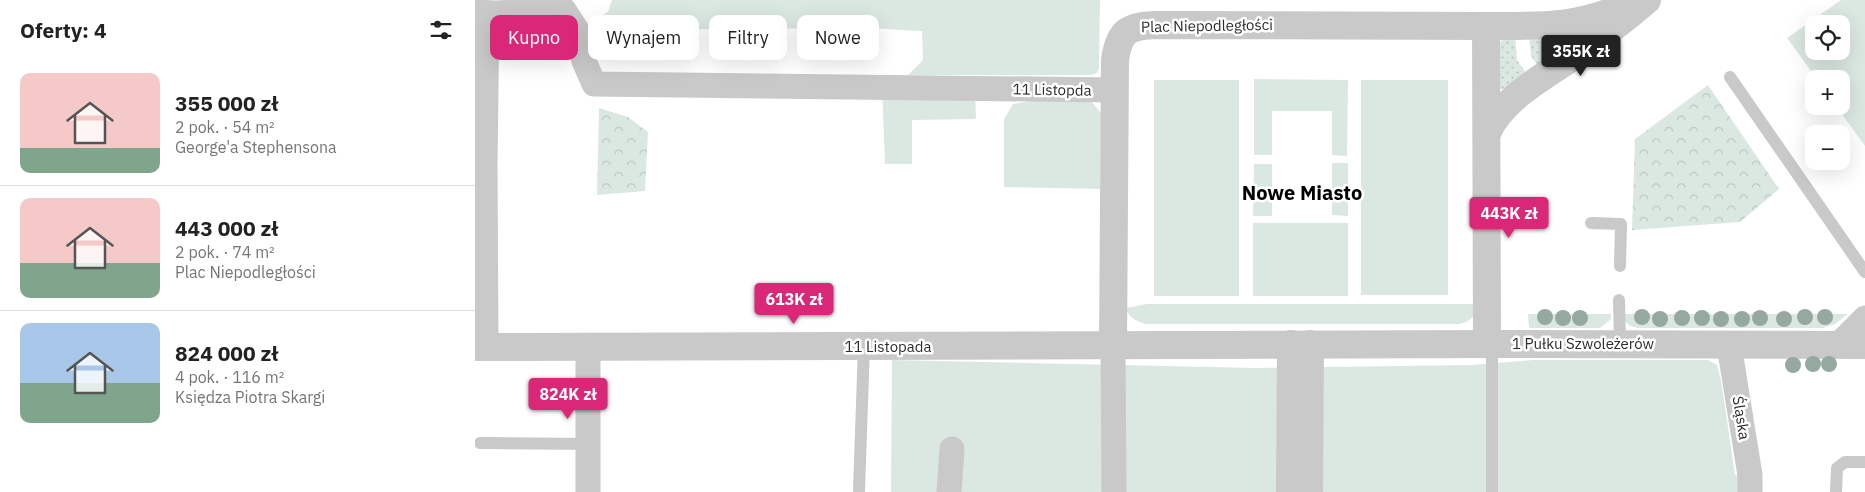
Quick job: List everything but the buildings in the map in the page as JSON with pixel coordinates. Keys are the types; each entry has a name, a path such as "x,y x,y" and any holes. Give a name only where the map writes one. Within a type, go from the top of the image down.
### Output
{"street":[{"name":"Plac Niepodległości","path":"1113,346 1115,90 1118,42 1126,31 1140,26 1486,26 1575,23 1602,16 1638,0"},
{"path":"1487,133 1492,122 1510,102 1615,27 1647,0"},
{"name":"11 Listopda","path":"481,12 564,10 577,30 594,84 1115,90"},
{"path":"481,12 485,165 481,347"},
{"path":"1486,26 1489,344"},
{"path":"1838,345 1865,318"},
{"path":"1289,492 1301,344"},
{"path":"1301,344 1309,492"},
{"name":"11 Listopada","path":"481,347 1301,344"},
{"name":"1 Pułku Szwoleżerów","path":"1301,344 1865,345"},
{"name":"Śląska","path":"1729,345 1750,475 1751,492"},
{"path":"1113,346 1114,492"},
{"path":"588,347 588,492"},
{"path":"949,492 952,449"}],"lane":[{"path":"1730,77 1865,272"},
{"path":"1591,223 1621,224 1620,266"},
{"path":"1619,300 1620,345"},
{"path":"1489,344 1491,492"},
{"path":"859,490 864,346"},
{"path":"480,443 588,444"},
{"path":"1836,492 1837,468 1845,462 1865,462"}],"green space":[{"path":"612,0 1100,0 1099,69 1097,73 1091,75 908,75 923,60 922,31 879,29 879,15 797,15 797,28 787,29 787,15 709,15 709,29 699,29 699,15 603,15 608,12"},
{"path":"1841,0 1865,0 1865,146 1843,115 1850,115 1850,70 1810,70 1787,38 1805,25 1805,60 1850,60 1850,15 1820,15"},
{"path":"588,24 588,30 578,29"},
{"path":"1515,34 1517,60 1526,73 1509,87 1505,89 1497,88 1498,45 1502,40"},
{"path":"1529,34 1567,34 1571,41 1538,66 1531,56"},
{"path":"1254,79 1348,80 1347,156 1332,155 1332,111 1272,111 1272,155 1254,155"},
{"path":"1154,80 1239,80 1239,296 1154,296"},
{"path":"1361,80 1448,80 1448,295 1361,295"},
{"path":"1708,85 1779,189 1740,222 1632,230 1635,139"},
{"path":"882,88 975,89 976,119 912,120 912,164 885,164"},
{"path":"1036,100 1090,100 1101,113 1100,189 1004,187 1004,119 1013,104"},
{"path":"599,108 628,117 648,132 645,191 597,195"},
{"path":"1332,163 1348,163 1348,216 1332,215"},
{"path":"1254,164 1272,164 1272,216 1253,216"},
{"path":"1253,223 1348,223 1348,296 1253,296"},
{"path":"1147,304 1478,304 1476,312 1472,317 1459,324 1145,324 1133,318 1126,308"},
{"path":"1528,314 1611,314 1611,319 1600,328 1529,328"},
{"path":"1623,314 1848,314 1835,324 1823,328 1638,328 1627,324"},
{"path":"892,360 1256,368 1472,365 1533,360 1708,360 1717,365 1721,380 1735,475 1750,475 1750,492 891,492"}],"district":[{"name":"Nowe Miasto","path":"1302,193"}]}
